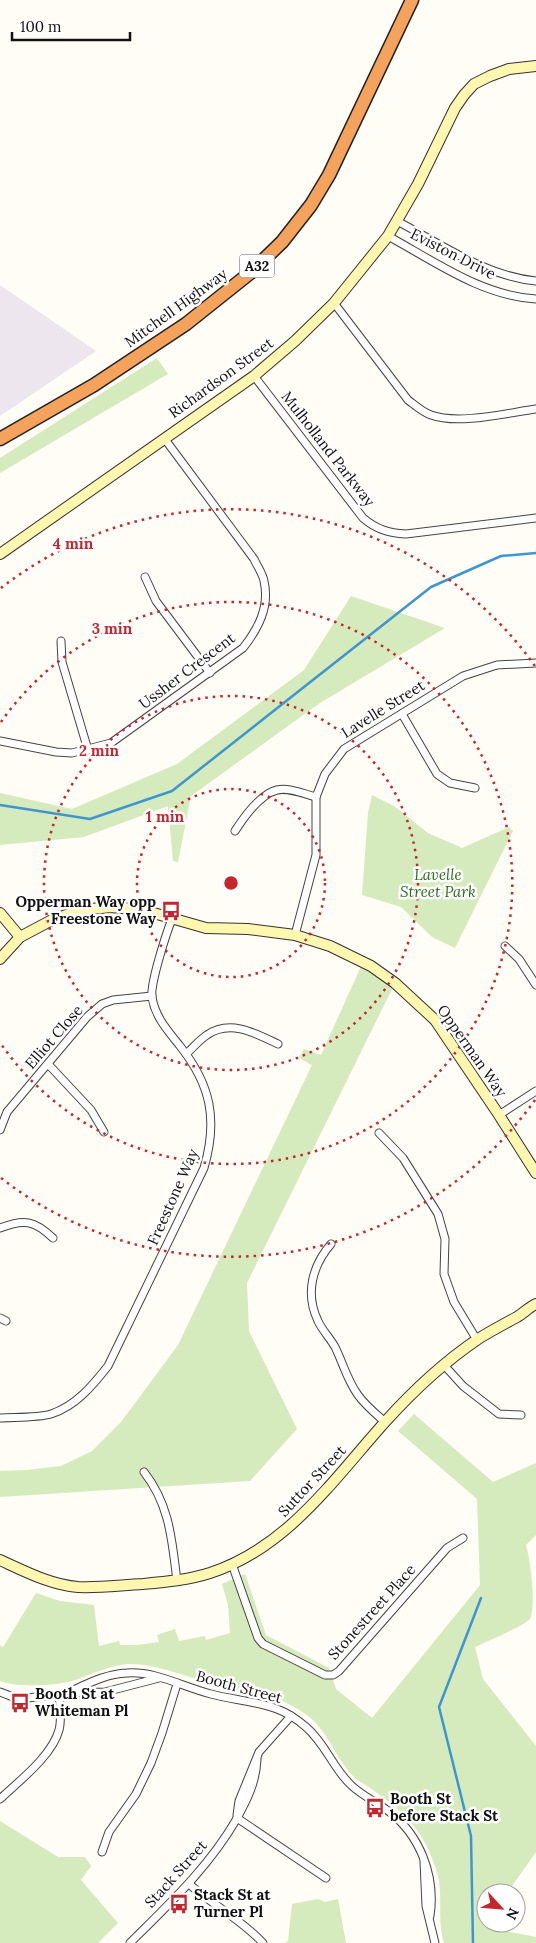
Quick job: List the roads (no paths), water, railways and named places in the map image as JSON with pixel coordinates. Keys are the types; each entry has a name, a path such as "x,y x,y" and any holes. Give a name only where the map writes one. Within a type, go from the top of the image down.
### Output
{"highway":[{"name":"Mitchell Highway","path":"0,439 94,385 186,324 243,279 282,242 311,205 329,175 412,0"}],"street":[{"name":"Richardson Street","path":"0,554 254,376 295,341 334,304 388,236 418,184 455,108 464,95 474,84 490,76 509,69 536,66"},
{"name":"Eviston Drive","path":"397,221 486,268 518,279 536,281"},
{"name":"Eviston Drive","path":"388,236 491,290 510,296 536,299"},
{"path":"334,304 408,400 421,410 431,415 460,419 536,409"},
{"name":"Mulholland Parkway","path":"254,376 363,518 377,528 385,532 406,534 536,518"},
{"name":"Ussher Crescent","path":"0,740 56,752 72,753 111,743 243,648 257,630 266,605 264,581 254,559 164,438"},
{"path":"145,577 156,602 210,672"},
{"path":"61,641 62,662 88,750"},
{"name":"Lavelle Street","path":"295,935 316,855 316,797 325,774 344,749 462,676 497,665 536,663"},
{"path":"402,714 437,774 450,783 475,788"},
{"path":"235,831 246,813 276,790 287,790 316,797"},
{"name":"Opperman Way","path":"0,959 20,937 52,920 88,909 111,907 135,909 206,928 295,935 350,955 371,966 407,993 428,1013 442,1030 536,1173"},
{"path":"0,913 20,937"},
{"name":"Freestone Way","path":"0,1418 51,1414 76,1401 94,1384 108,1366 204,1168 210,1149 212,1129 210,1100 202,1077 160,1022 152,996 163,944 172,919"},
{"path":"505,946 519,959 536,985"},
{"name":"Elliot Close","path":"0,1130 7,1112 87,1017 102,1004 114,1000 152,996"},
{"path":"186,1054 208,1034 228,1026 256,1033 278,1044"},
{"path":"48,1064 91,1110 104,1132"},
{"path":"499,1115 536,1091"},
{"path":"379,1133 403,1158 438,1214 445,1239 444,1274 454,1302 477,1340"},
{"path":"0,1228 15,1223 30,1222 42,1228 53,1238"},
{"path":"331,1244 321,1256 311,1285 312,1305 319,1323 335,1346 358,1396 385,1422"},
{"name":"Suttor Street","path":"0,1560 40,1577 78,1587 177,1581 209,1574 232,1564 262,1548 286,1531 308,1510 385,1422 444,1365 477,1340 536,1304"},
{"name":"Suttor Street","path":"522,1314 536,1311"},
{"path":"444,1365 463,1386 499,1414 521,1415"},
{"path":"144,1472 161,1497 172,1539 177,1581"},
{"name":"Stonestreet Place","path":"232,1564 258,1638 263,1644 325,1675 333,1675 339,1671 447,1548 463,1538"},
{"name":"Booth Street","path":"63,1694 110,1675 140,1673 212,1695 268,1706 291,1716 314,1735 336,1768 354,1788 387,1810 409,1830 428,1869 432,1904 430,1916 435,1943"},
{"name":"Booth Street","path":"0,1692 20,1698 105,1692 161,1678"},
{"path":"102,1852 109,1832 136,1794 151,1763 177,1684"},
{"path":"0,1799 33,1768 53,1743 59,1731 63,1694"},
{"name":"Stack Street","path":"130,1943 190,1884 217,1851 252,1788 257,1759 264,1746 291,1716"},
{"path":"237,1818 326,1878"},
{"path":"190,1884 206,1899 254,1933 263,1943"}],"waterway":[{"path":"0,805 90,819 172,791 431,587 501,556 536,553"},
{"path":"473,1943 471,1836 439,1707 481,1598"}],"place":[{"name":"Opperman Way opp Freestone Way","path":"171,911"},
{"name":"Booth St at Whiteman Pl","path":"20,1703"},
{"name":"Booth St before Stack St","path":"375,1808"},
{"name":"Stack St at Turner Pl","path":"179,1904"}],"park label":[{"name":"Lavelle Street Park","path":"438,884"}]}
